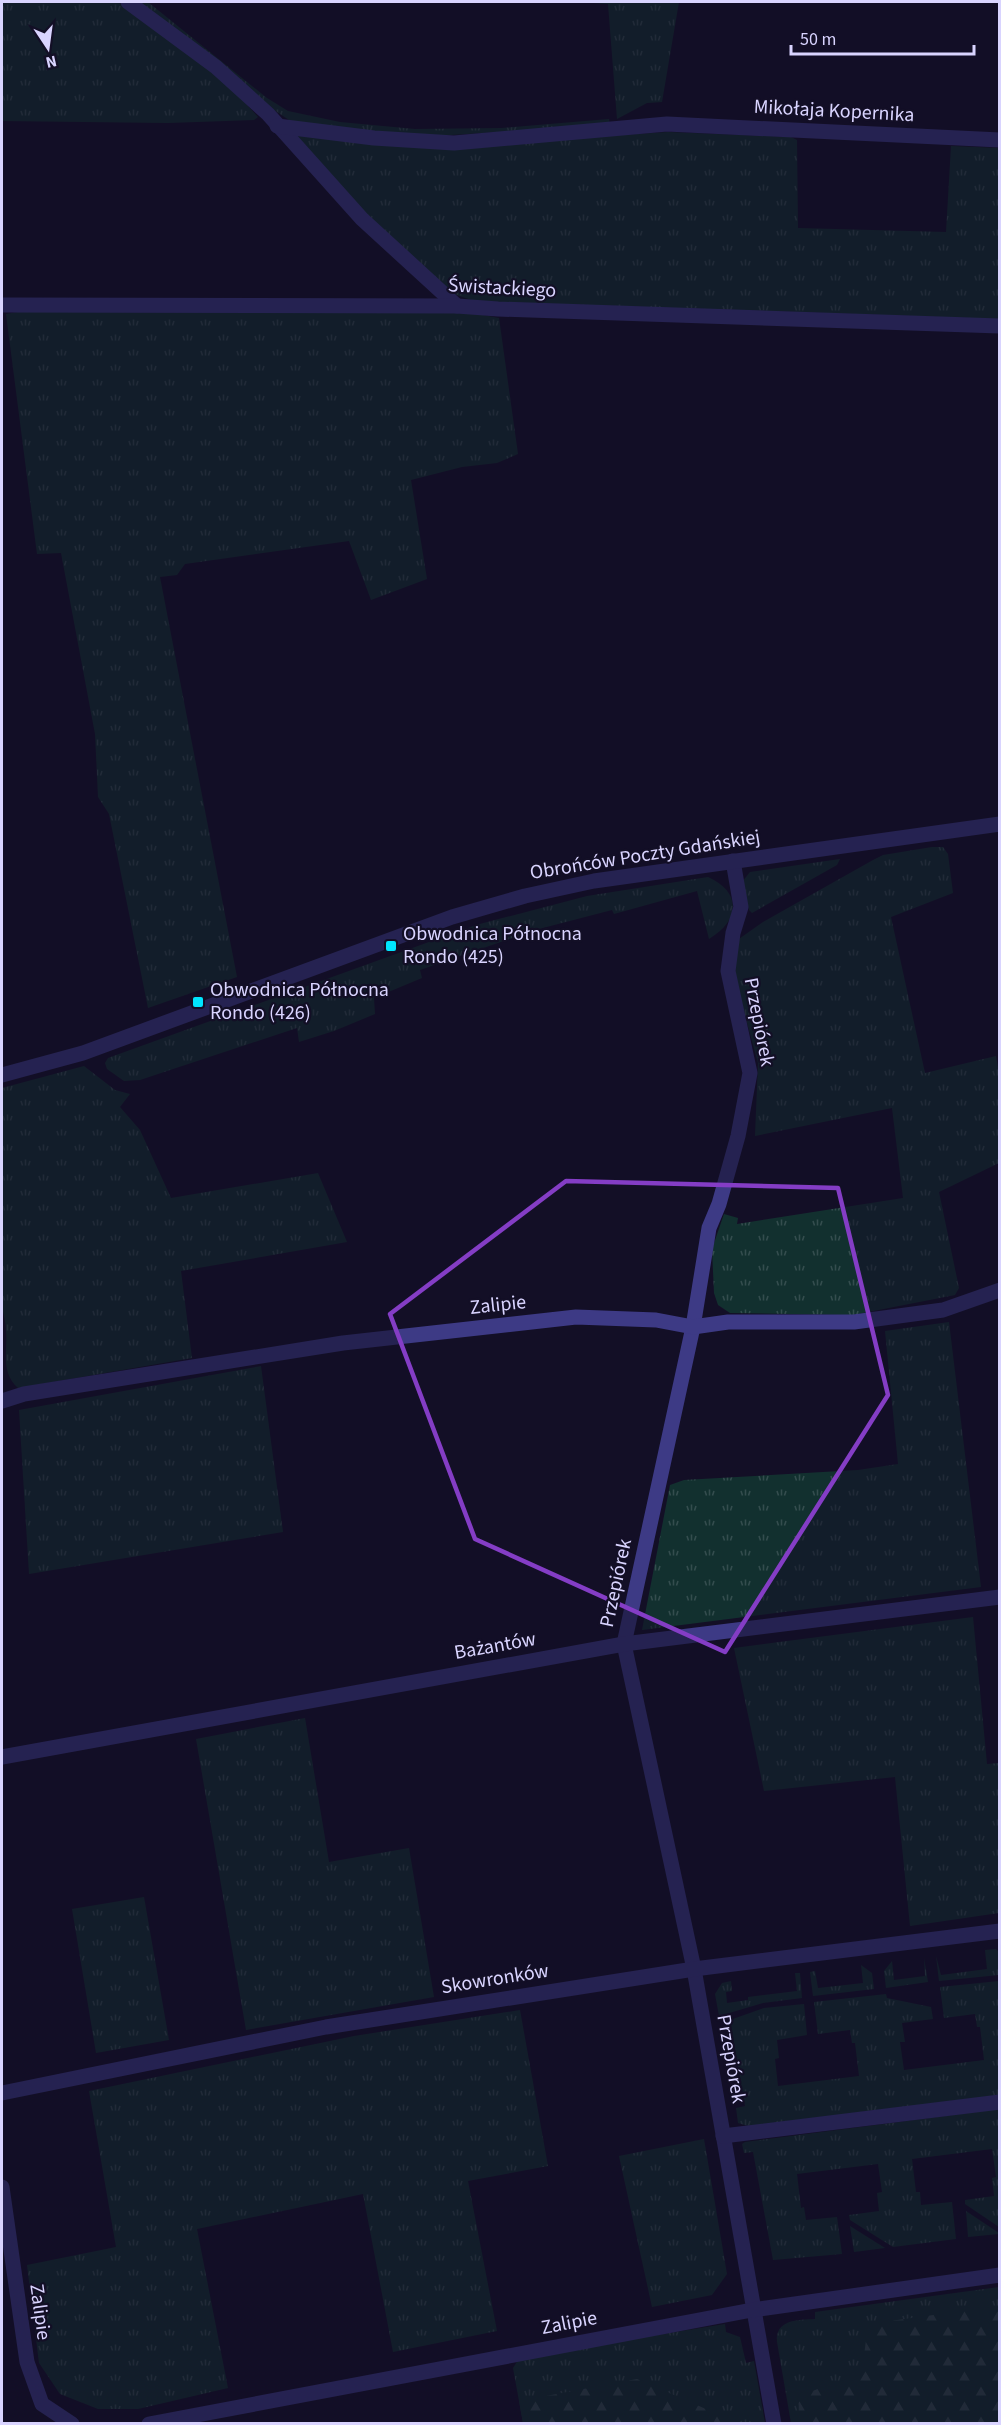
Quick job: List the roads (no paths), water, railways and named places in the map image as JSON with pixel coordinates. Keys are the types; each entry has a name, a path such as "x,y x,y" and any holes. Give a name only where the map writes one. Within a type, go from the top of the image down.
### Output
{"street":[{"path":"128,2 216,67 268,114 362,219 457,306"},
{"name":"Mikołaja Kopernika","path":"278,126 374,138 454,143 667,124 999,140"},
{"name":"Świstackiego","path":"2,305 457,306 510,310 999,326"},
{"name":"Obrońców Poczty Gdańskiej","path":"2,1075 83,1053 452,917 525,896 594,881 999,824"},
{"name":"Przepiórek","path":"733,861 741,907 733,933 729,971 750,1073 738,1136 719,1204 709,1228 693,1327 624,1644 694,1969 752,2310 774,2424"},
{"name":"Zalipie","path":"2,1401 24,1394 343,1343 565,1318 656,1320 693,1327 728,1322 854,1322 884,1320 943,1310 999,1290"},
{"name":"Bażantów","path":"2,1757 624,1644 999,1597"},
{"name":"Skowronków","path":"2,2093 327,2027 694,1969 999,1931"},
{"path":"723,2136 999,2102"},
{"name":"Zalipie","path":"2,2187 27,2362 42,2404 72,2424"},
{"name":"Zalipie","path":"148,2424 752,2310 999,2276"}],"place":[{"name":"Obwodnica Północna Rondo (425)","path":"391,946"},
{"name":"Obwodnica Północna Rondo (426)","path":"198,1002"}]}
